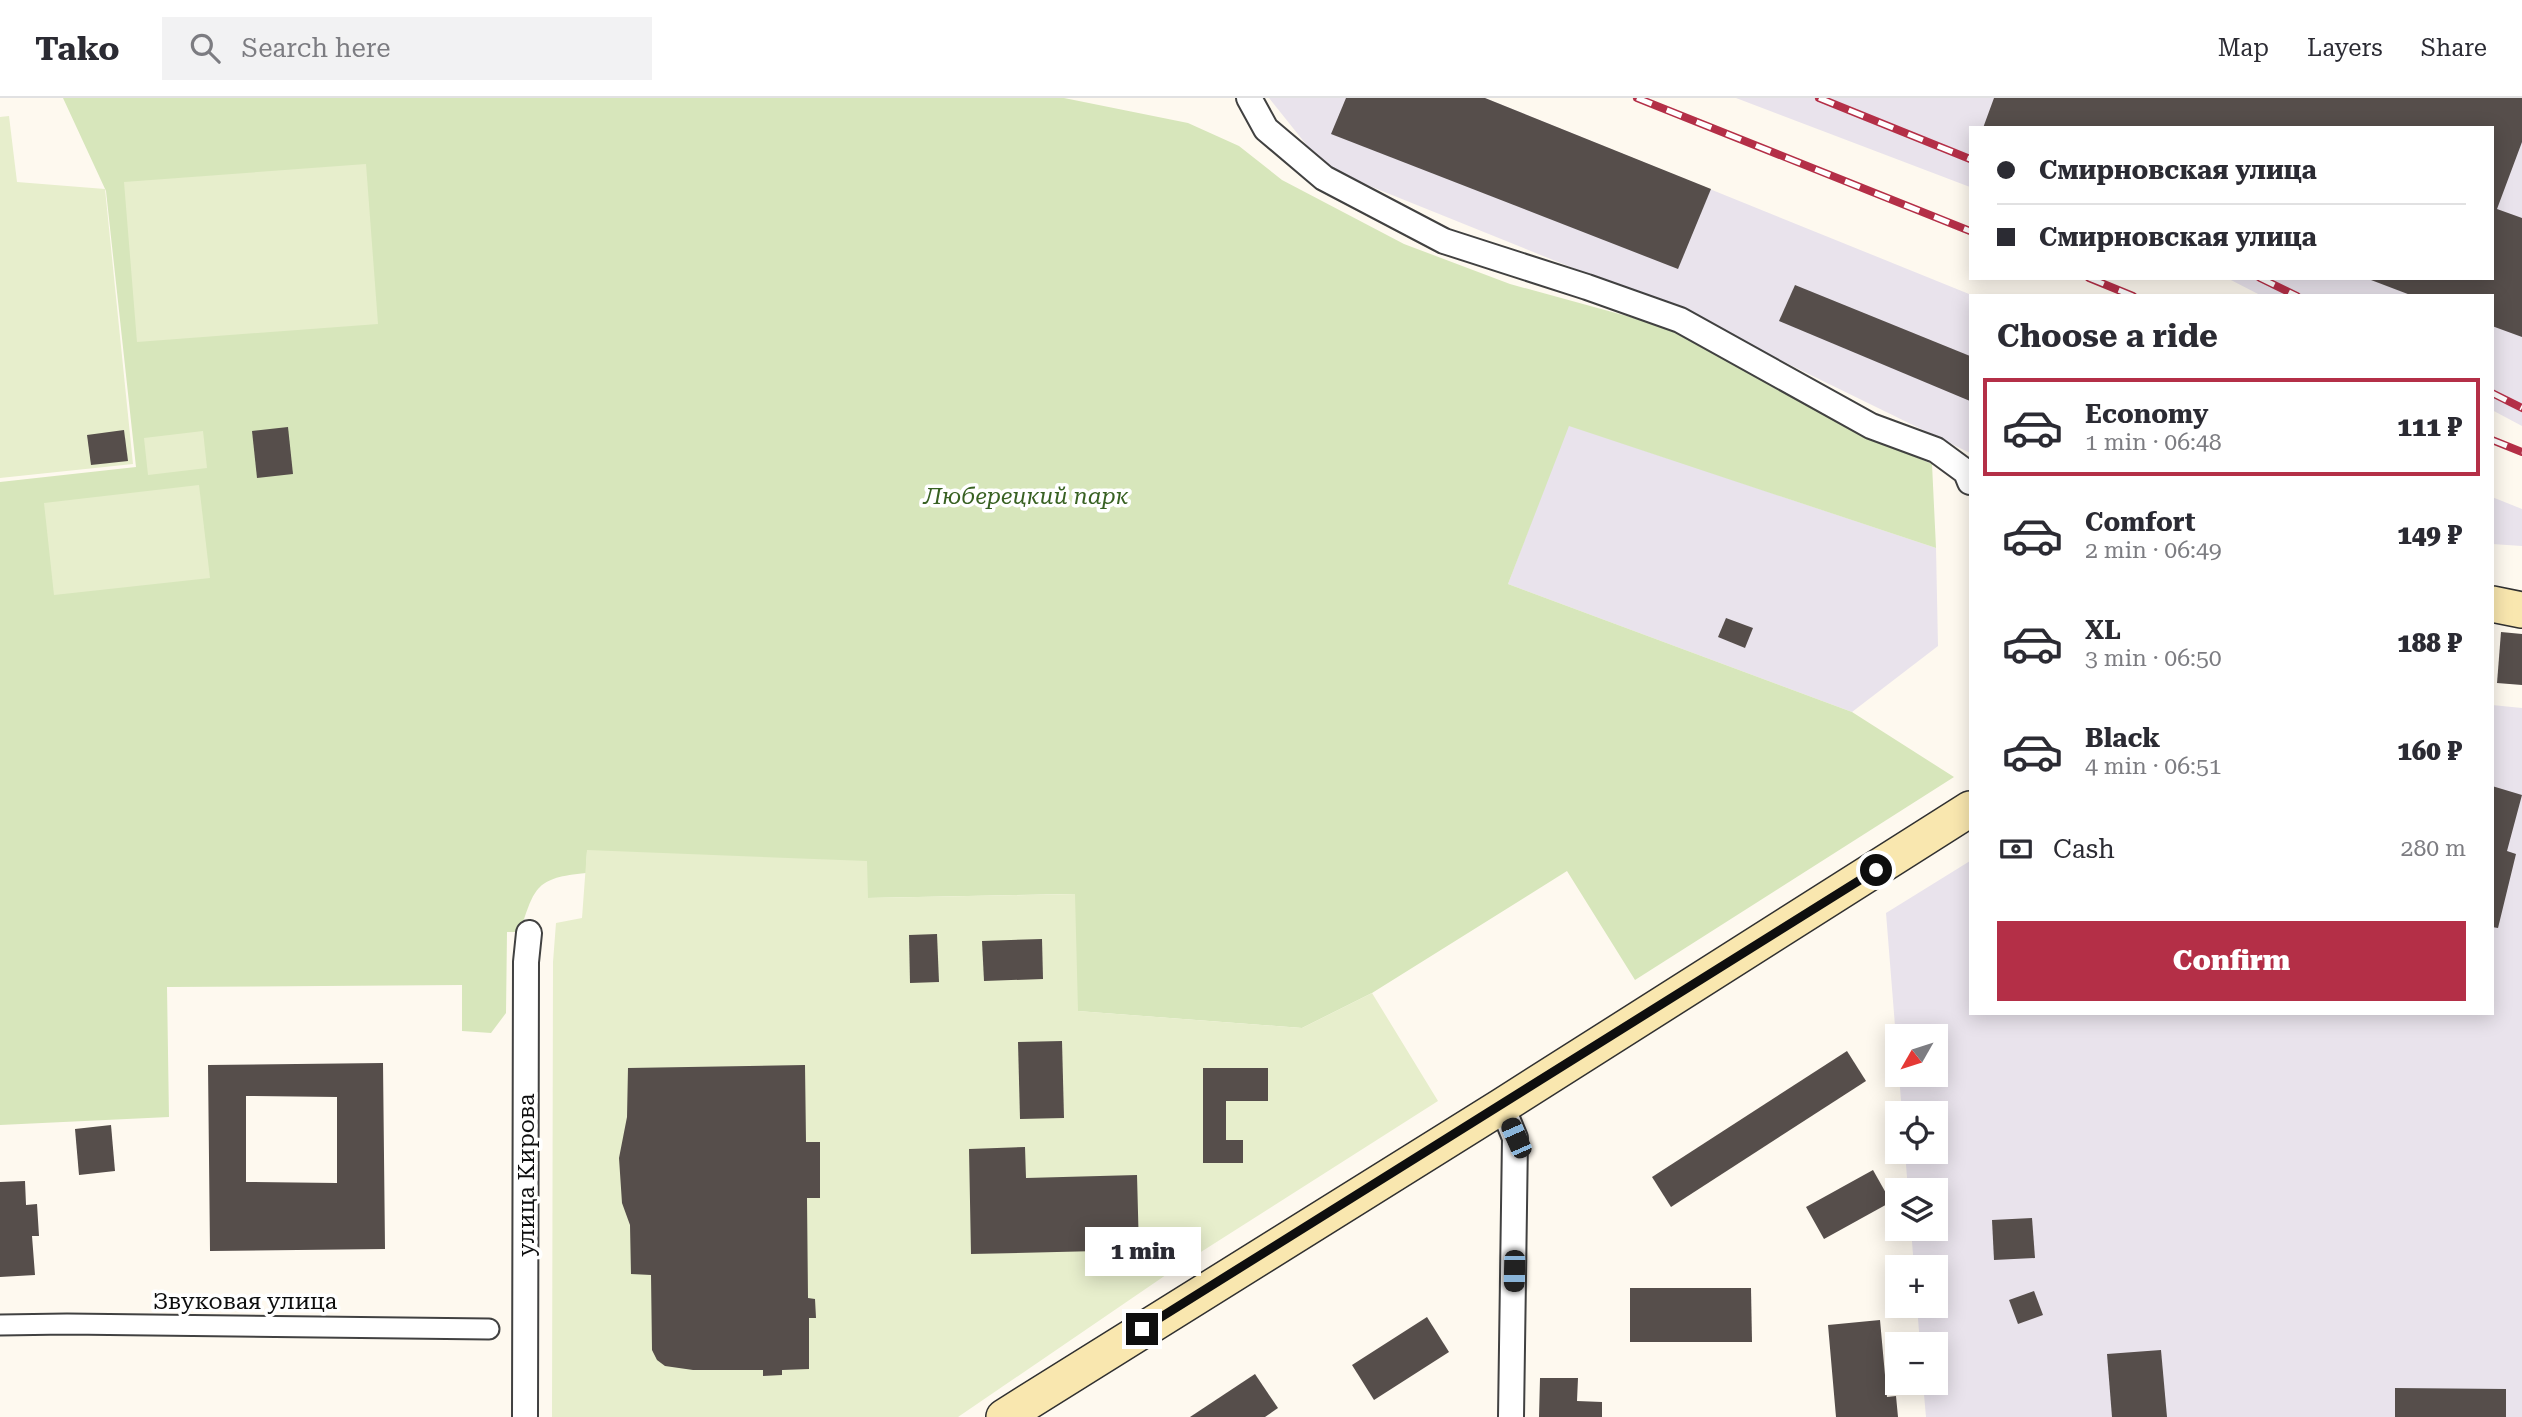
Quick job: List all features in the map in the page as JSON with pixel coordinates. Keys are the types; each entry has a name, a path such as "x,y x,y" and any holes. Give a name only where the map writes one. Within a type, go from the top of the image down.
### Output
{"main road":[{"path":"2494,604 2522,610"},
{"path":"1004,1417 1969,810"}],"street":[{"path":"1249,98 1266,129 1324,178 1444,241 1680,320 1871,426 1936,450 1966,472 1969,480"},
{"name":"улица Кирова","path":"525,1417 526,962 529,933"},
{"path":"1502,1106 1516,1138 1511,1417"},
{"name":"Звуковая улица","path":"0,1325 489,1329"}],"shaded area":[{"path":"1269,98 1485,98 1969,294 1969,453 1682,312 1325,168"},
{"path":"1736,98 2522,98 2522,426 2494,411 2494,294 2258,294 2231,280 2494,280 2494,126 1969,126 1969,187"},
{"path":"1568,425 1936,548 1938,646 1852,712 1508,584"},
{"path":"2494,498 2522,509 2522,546 2494,544"},
{"path":"2494,705 2522,708 2522,1417 1926,1417 1924,1395 1948,1395 1948,1332 1919,1332 1918,1318 1948,1318 1948,1255 1913,1255 1912,1241 1948,1241 1948,1178 1907,1178 1906,1164 1948,1164 1948,1101 1901,1101 1900,1087 1948,1087 1948,1024 1895,1024 1886,913 1969,862 1969,1015 2494,1015"}],"green space":[{"name":"Люберецкий парк","path":"63,98 1064,98 1188,123 1239,146 1282,180 1404,244 1510,284 1663,326 1851,429 1932,464 1936,548 1569,426 1508,584 1852,712 1954,777 1635,980 1567,871 1372,993 1302,1028 1077,1011 1074,894 867,898 867,862 587,851 586,873 557,878 540,887 534,894 520,932 507,932 506,1013 491,1033 462,1031 462,985 167,987 169,1117 0,1125 0,482 136,467 106,191"},
{"path":"9,116 17,182 105,189 133,464 0,478 0,117"},
{"path":"366,164 378,324 137,342 124,182"},
{"path":"203,431 207,468 148,475 144,438"},
{"path":"199,485 210,578 54,595 44,503"},
{"path":"587,850 867,861 868,898 1075,894 1078,1011 1302,1028 1372,993 1438,1101 1182,1264 958,1417 552,1417 553,962 556,923 582,918"}],"building":[{"path":"1346,98 1485,98 1711,189 1678,269 1331,134"},
{"path":"1994,98 2522,98 2522,142 2497,209 2522,218 2522,337 2494,327 2494,294 2408,294 2371,280 2494,280 2494,126 1984,126"},
{"path":"1795,285 1969,356 1969,401 1779,321"},
{"path":"288,427 293,474 257,478 252,431"},
{"path":"124,430 128,461 91,465 87,435"},
{"path":"1726,618 1753,628 1745,648 1718,637"},
{"path":"2501,632 2522,634 2522,685 2497,683"},
{"path":"2494,787 2522,795 2507,851 2516,854 2498,928 2494,927"},
{"path":"937,934 939,982 910,983 909,935"},
{"path":"1042,939 1043,979 984,981 982,941"},
{"path":"1062,1041 1064,1118 1020,1119 1018,1042"},
{"path":"1847,1051 1866,1081 1671,1207 1652,1177"},
{"path":"383,1063 385,1249 210,1251 208,1065","holes":["246,1096 337,1097 337,1183 246,1182"]},
{"path":"805,1065 806,1142 820,1142 820,1198 807,1198 808,1298 815,1299 816,1318 809,1318 809,1369 782,1370 782,1375 763,1376 763,1370 693,1370 665,1366 657,1360 652,1350 651,1275 631,1274 630,1225 622,1203 619,1158 627,1117 628,1068"},
{"path":"1203,1068 1268,1068 1268,1101 1226,1101 1226,1140 1243,1140 1243,1163 1203,1163"},
{"path":"111,1125 115,1171 79,1175 75,1129"},
{"path":"1025,1147 1026,1178 1137,1175 1139,1250 971,1254 969,1149"},
{"path":"1873,1170 1885,1191 1885,1205 1824,1239 1806,1207"},
{"path":"25,1181 26,1205 37,1204 39,1236 32,1236 35,1275 0,1277 0,1182"},
{"path":"2032,1218 2035,1258 1994,1260 1992,1220"},
{"path":"1630,1288 1751,1288 1752,1342 1630,1342"},
{"path":"2034,1291 2043,1315 2018,1324 2009,1300"},
{"path":"1427,1317 1449,1352 1374,1400 1352,1365"},
{"path":"1880,1320 1885,1395 1896,1396 1898,1417 1836,1417 1828,1325"},
{"path":"2161,1350 2167,1417 2112,1417 2107,1354"},
{"path":"1255,1374 1278,1408 1265,1417 1190,1417"},
{"path":"1540,1378 1578,1378 1577,1401 1602,1402 1602,1417 1539,1417"},
{"path":"2395,1388 2506,1389 2506,1417 2395,1417"}],"railway":[{"path":"1637,98 1969,231"},
{"path":"1819,98 1969,159"},
{"path":"2094,280 2128,294"},
{"path":"2264,280 2293,294"},
{"path":"2494,394 2522,408"},
{"path":"2494,441 2522,452"}],"route":[{"path":"1142,1329 1876,870"}]}
